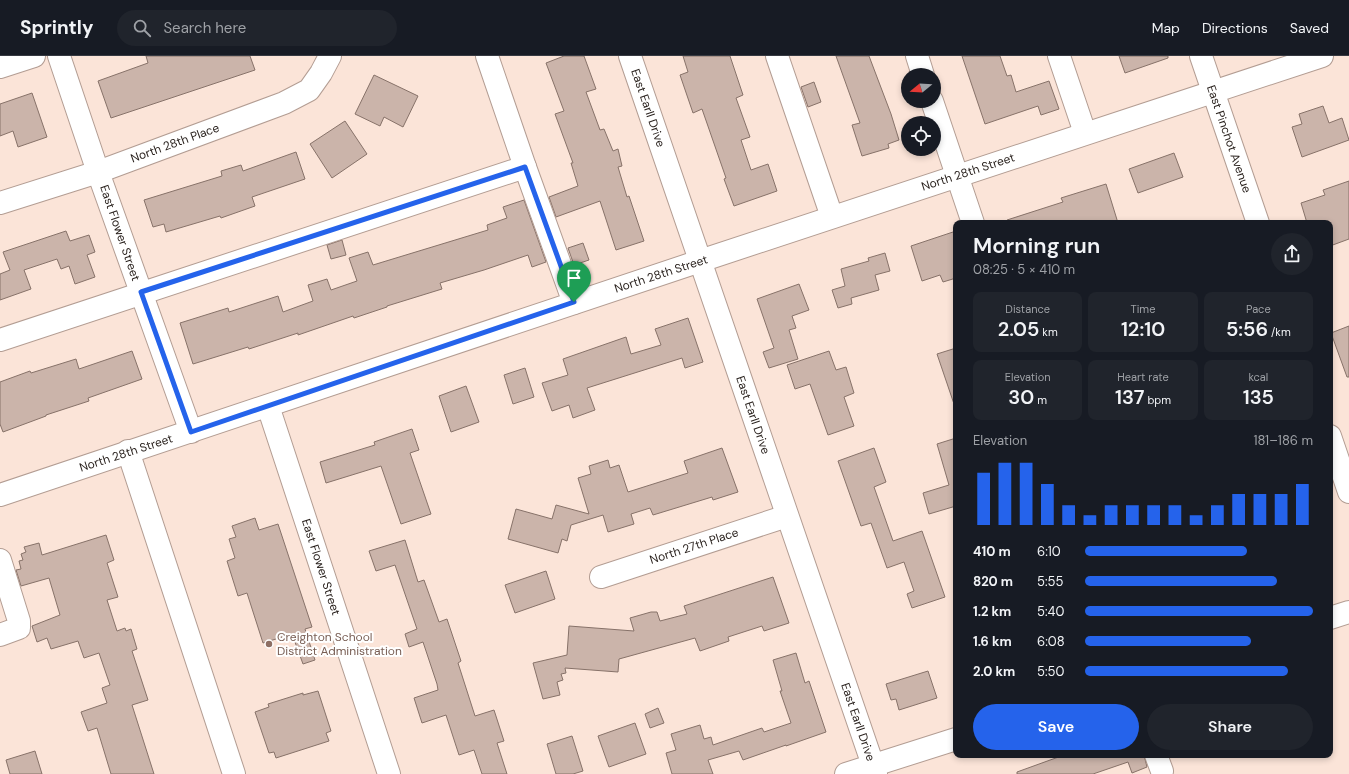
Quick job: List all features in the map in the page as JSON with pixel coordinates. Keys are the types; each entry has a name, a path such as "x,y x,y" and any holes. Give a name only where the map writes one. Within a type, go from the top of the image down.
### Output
{"street":[{"path":"0,67 34,56"},
{"name":"East Flower Street","path":"59,56 98,172 191,432"},
{"name":"North 28th Place","path":"0,203 98,172 284,103 309,90 321,73 330,56"},
{"path":"487,56 574,302"},
{"name":"East Earll Drive","path":"630,56 874,770"},
{"path":"777,56 832,217"},
{"path":"917,56 921,68"},
{"path":"1059,56 1085,133"},
{"name":"East Pinchot Avenue","path":"1201,56 1257,220"},
{"name":"North 28th Street","path":"0,495 574,302 1213,92 1299,60 1322,56"},
{"path":"934,108 972,220"},
{"path":"0,340 141,292 525,167"},
{"name":"East Flower Street","path":"268,406 388,774"},
{"path":"1333,445 1349,492"},
{"path":"128,452 234,774"},
{"name":"North 27th Place","path":"601,577 787,516"},
{"path":"0,560 20,621 20,628 0,635"},
{"path":"1333,617 1349,612"},
{"path":"846,774 874,770 953,740"}],"building":[{"path":"146,56 250,56 255,70 111,118 98,81 148,63"},
{"path":"564,56 584,56 596,89 586,92 600,130 604,129 613,151 618,149 622,166 618,167 627,197 629,196 644,241 616,250 600,201 556,217 549,197 578,186 571,163 573,163 555,114 564,111 546,63"},
{"path":"683,56 730,56 743,95 736,98 750,137 741,140 751,170 768,164 777,191 734,206 702,109 693,113 680,75 688,72"},
{"path":"836,56 869,56 891,114 899,140 888,144 889,148 862,156 852,125 860,123"},
{"path":"962,56 1000,56 1007,76 1011,75 1016,92 1049,81 1059,109 1041,115 1038,106 985,124"},
{"path":"1119,56 1168,56 1168,58 1125,73"},
{"path":"374,75 418,96 403,127 384,117 380,126 355,114"},
{"path":"814,82 821,102 808,107 801,87"},
{"path":"32,93 47,137 18,147 13,131 0,136 0,104"},
{"path":"1323,106 1329,123 1342,118 1349,140 1302,157 1292,127 1302,124 1299,114"},
{"path":"345,121 367,154 332,178 310,144"},
{"path":"296,152 305,179 252,197 255,206 221,218 220,216 166,232 164,224 153,227 144,200 222,176 221,171 241,165 243,171"},
{"path":"1174,153 1183,177 1138,193 1129,169"},
{"path":"1349,181 1349,239 1333,245 1333,220 1306,220 1301,203 1325,195 1323,190"},
{"path":"1106,184 1117,220 1007,220 1063,202 1061,198"},
{"path":"524,200 546,262 532,267 528,255 440,283 442,289 354,318 353,316 298,335 298,333 249,349 248,347 193,364 180,323 228,308 229,312 278,296 283,312 313,301 308,285 327,279 331,290 357,281 349,258 368,252 373,265 488,230 487,225 507,218 503,207"},
{"path":"66,231 70,241 89,235 95,252 87,255 95,277 75,284 69,266 61,269 57,259 24,270 31,289 0,300 0,274 10,270 3,252"},
{"path":"953,232 953,279 943,282 940,275 922,281 911,246"},
{"path":"342,240 346,255 331,259 327,245"},
{"path":"583,243 589,260 574,265 568,248"},
{"path":"885,253 890,271 875,275 879,290 851,298 852,304 838,308 832,290 845,286 841,269 869,261 868,258"},
{"path":"799,284 809,310 792,316 796,328 789,330 798,359 769,368 763,352 774,348 757,299"},
{"path":"688,318 703,362 685,368 682,358 587,388 595,410 573,418 569,405 552,411 542,383 568,375 563,359 626,337 631,354 661,345 655,329"},
{"path":"1349,326 1349,377 1347,377 1333,338 1333,332"},
{"path":"953,349 953,401 937,354"},
{"path":"132,351 142,379 88,398 89,401 46,415 3,432 0,424 0,382 30,371 31,373 76,359 79,369"},
{"path":"829,351 836,370 846,367 854,393 844,397 854,426 828,435 810,384 795,389 787,365"},
{"path":"525,368 534,397 513,404 504,375"},
{"path":"466,386 479,422 451,432 439,396"},
{"path":"412,429 419,450 410,453 431,514 401,524 381,466 326,483 320,462 375,445 374,442"},
{"path":"953,439 953,507 929,514 923,493 949,485 937,444"},
{"path":"722,448 738,492 713,500 712,497 653,515 650,508 631,514 634,524 608,532 603,515 571,525 567,541 562,539 558,553 508,539 516,509 552,519 556,505 589,514 578,478 591,474 589,466 608,460 610,468 619,465 628,492 688,473 684,461"},
{"path":"874,448 886,482 874,487 893,541 922,531 945,597 912,608 907,594 914,591 904,562 887,568 871,523 861,526 838,461"},
{"path":"255,518 259,530 278,524 312,627 305,629 315,660 303,664 292,634 263,643 247,593 238,596 227,561 235,558 229,539 236,537 232,526"},
{"path":"106,535 114,560 107,563 118,597 107,600 117,631 125,628 126,631 131,629 137,649 132,651 148,700 132,705 154,774 111,774 97,728 88,731 81,712 107,703 102,688 110,685 99,653 84,658 78,641 51,649 47,638 37,642 32,626 60,615 49,578 21,586 16,570 21,569 19,561 23,560 21,554 26,552 24,547 39,543 42,555"},
{"path":"405,540 418,582 424,580 439,622 447,619 461,661 458,663 475,716 494,710 504,741 497,743 507,774 482,774 474,750 459,755 446,715 422,723 414,698 438,690 437,684 423,642 409,647 405,634 417,629 395,565 376,571 369,551"},
{"path":"546,571 555,599 515,613 505,585"},
{"path":"773,577 789,623 764,631 762,626 728,637 729,641 700,651 695,638 619,659 618,672 565,668 566,673 561,674 563,680 557,682 560,695 543,699 533,663 567,655 569,626 634,631 630,618 651,612 657,612 660,621 687,614 684,606"},
{"path":"796,653 805,683 809,681 826,732 743,760 739,751 708,760 713,774 672,774 666,753 676,750 671,734 700,725 704,739 711,737 713,745 762,728 764,732 791,723 780,691 782,691 773,660"},
{"path":"928,671 937,698 899,710 896,699 891,700 886,684"},
{"path":"318,691 331,731 326,733 329,741 276,758 274,752 269,753 255,712 269,707 268,704 303,693 303,695"},
{"path":"658,708 664,723 650,728 645,714"},
{"path":"635,723 646,754 609,767 598,736"},
{"path":"572,736 583,771 573,774 556,774 547,744"},
{"path":"35,751 42,774 10,774 6,760"},
{"path":"1056,758 1145,758 1147,767 1132,773 1128,762 1093,774 1017,774 1017,772"}],"place":[{"name":"Creighton School District Administration","path":"269,644"}],"route":[{"path":"525,167 574,302 191,432 141,292 525,167"}]}
